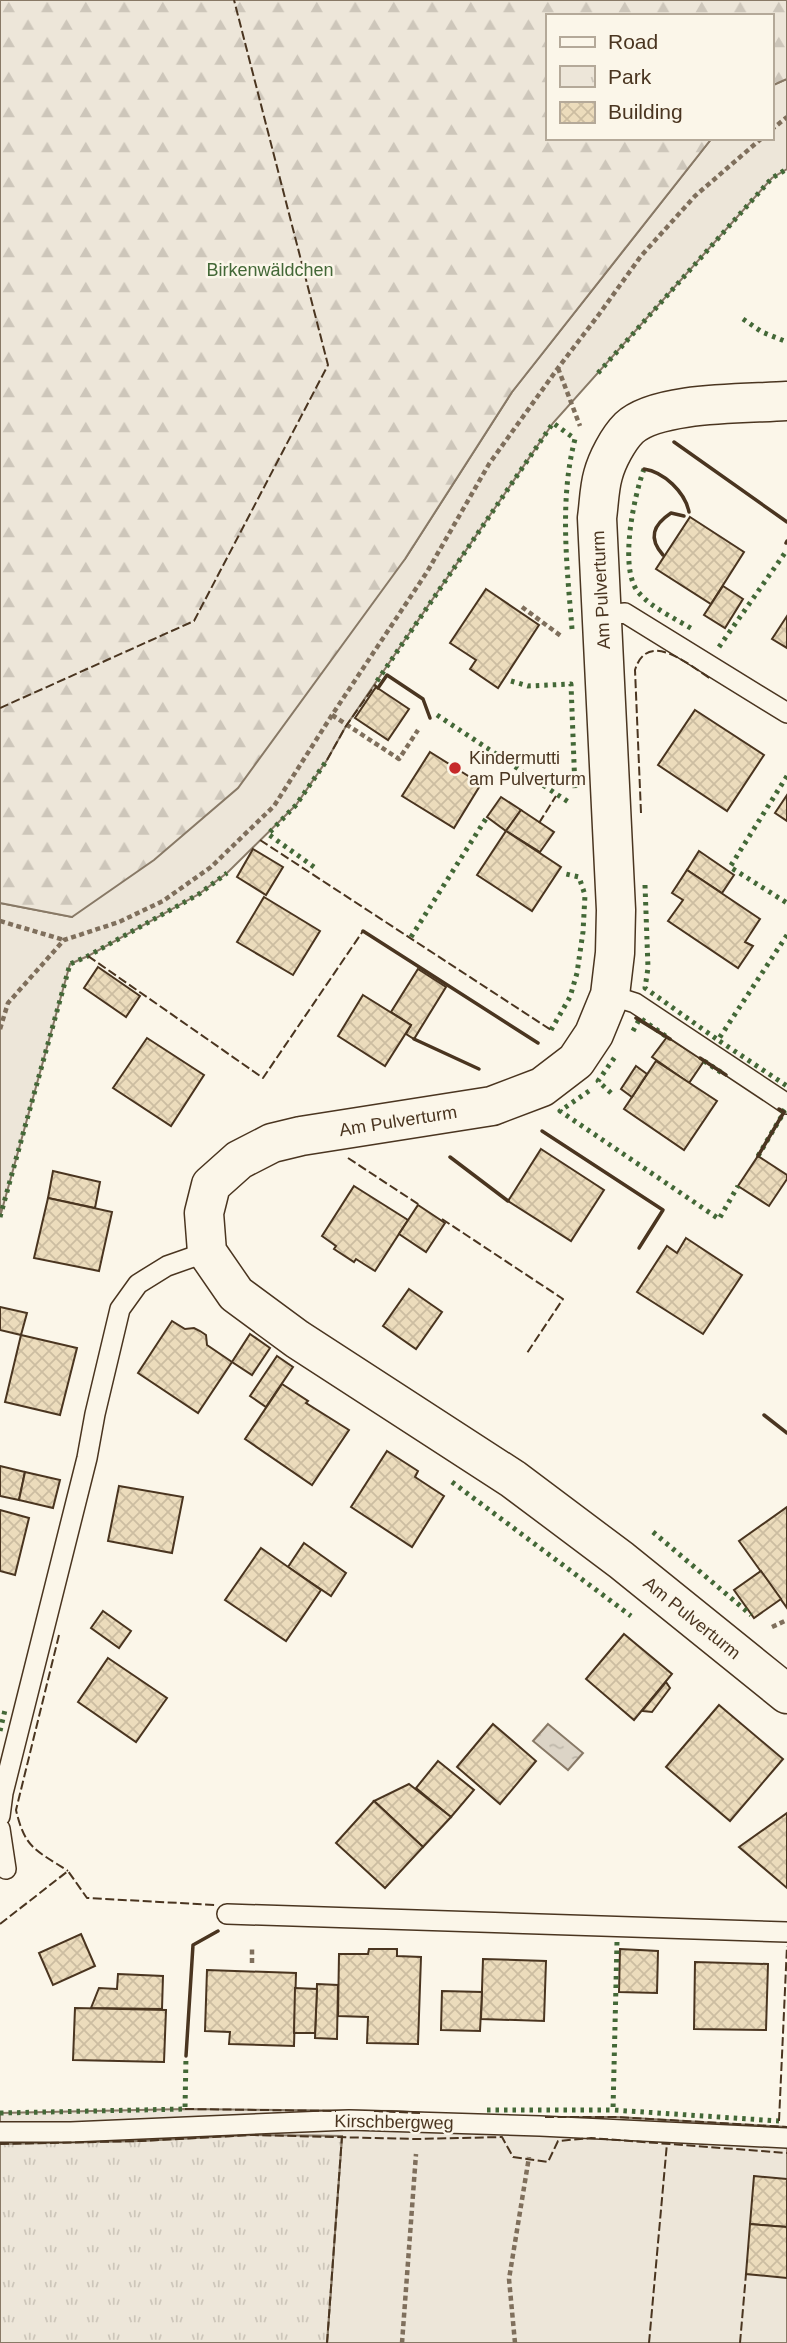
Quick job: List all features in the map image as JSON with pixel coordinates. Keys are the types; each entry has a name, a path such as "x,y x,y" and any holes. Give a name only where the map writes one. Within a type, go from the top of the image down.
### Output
{"street":[{"name":"Am Pulverturm","path":"787,401 694,406 653,415 630,428 614,450 603,474 597,518 616,910 615,953 610,995 594,1034 576,1061 542,1087 492,1106 272,1143 239,1160 211,1185 204,1213 207,1252 236,1294 275,1325 513,1479 621,1560 787,1694"}],"lane":[{"path":"603,615 625,613 787,713"},
{"path":"610,995 635,1003 787,1104"},
{"path":"0,1816 3,1793 87,1458 120,1309 138,1284 167,1266 207,1252"},
{"path":"0,1829 6,1869"},
{"path":"227,1914 787,1932"},
{"name":"Kirschbergweg","path":"0,2132 71,2132 349,2120 787,2138"}],"path":[{"path":"773,129 787,117"},
{"path":"0,1029 8,1003 65,940 119,922 163,901 211,867 274,806 427,572 489,464 558,368 641,256 695,196 760,140"},
{"path":"558,368 581,428"},
{"path":"522,607 570,643"},
{"path":"332,715 399,758 418,730"},
{"path":"0,921 65,940"},
{"path":"772,1627 787,1619"},
{"path":"402,2343 416,2153"},
{"path":"515,2343 509,2279 529,2158"}],"green space":[{"name":"Birkenwäldchen","path":"0,0 787,0 787,79 773,85 773,14 546,14 546,140 710,140 512,392 405,559 238,788 154,860 72,917 0,903"},
{"path":"787,79 787,169 772,178 553,423 346,726 327,760 296,805 227,873 199,894 70,964 0,1217 0,903 72,917 405,559 512,392 710,140 773,140 773,85"},
{"path":"185,2109 396,2111 481,2117 617,2117 787,2127 787,2343 327,2343 342,2136 0,2144 0,2113"},
{"path":"251,2135 342,2136 327,2343 0,2343 0,2144"}],"water":[{"path":"548,1724 583,1753 568,1770 533,1741"}],"building":[{"path":"690,517 744,552 711,604 656,569"},
{"path":"723,586 743,599 725,628 704,615"},
{"path":"486,589 539,625 498,688 470,669 476,660 450,643"},
{"path":"787,616 787,648 772,639"},
{"path":"376,687 409,709 388,740 355,718"},
{"path":"695,710 764,755 727,811 658,765"},
{"path":"430,752 481,784 454,828 402,796"},
{"path":"787,795 787,821 775,813"},
{"path":"501,797 521,810 506,831 487,817"},
{"path":"521,810 554,832 540,852 506,831"},
{"path":"506,831 561,867 532,911 477,875"},
{"path":"253,849 283,867 266,895 237,877"},
{"path":"699,851 734,875 722,893 687,870"},
{"path":"687,870 760,919 745,942 753,946 738,968 668,921 683,900 672,893"},
{"path":"264,897 320,931 293,975 237,942"},
{"path":"98,967 140,996 126,1017 84,988"},
{"path":"418,969 446,987 414,1039 406,1034 411,1025 391,1012"},
{"path":"363,995 411,1025 385,1066 338,1036"},
{"path":"667,1037 704,1061 689,1083 652,1057"},
{"path":"147,1038 204,1075 171,1126 113,1088"},
{"path":"656,1061 717,1101 684,1150 624,1109"},
{"path":"636,1066 647,1074 632,1097 621,1089"},
{"path":"541,1149 604,1190 571,1241 508,1201"},
{"path":"758,1156 787,1175 769,1206 738,1186"},
{"path":"53,1171 100,1182 95,1208 48,1198"},
{"path":"354,1186 408,1220 375,1271 334,1249 336,1246 322,1236"},
{"path":"48,1198 112,1212 99,1271 34,1258"},
{"path":"418,1205 445,1223 426,1252 399,1234"},
{"path":"686,1238 742,1275 703,1334 637,1292 667,1246 677,1253"},
{"path":"409,1289 442,1312 416,1349 383,1326"},
{"path":"0,1307 27,1313 21,1335 0,1330"},
{"path":"172,1321 185,1329 194,1328 206,1335 207,1345 232,1362 198,1413 138,1373"},
{"path":"250,1334 270,1348 252,1375 232,1362"},
{"path":"21,1335 77,1348 60,1415 5,1402"},
{"path":"277,1356 293,1367 266,1407 250,1396"},
{"path":"282,1384 349,1430 312,1485 245,1439"},
{"path":"387,1451 418,1471 415,1477 444,1496 412,1547 351,1507"},
{"path":"0,1466 25,1472 19,1500 0,1496"},
{"path":"25,1472 60,1480 53,1508 19,1500"},
{"path":"119,1486 183,1497 172,1553 108,1541"},
{"path":"787,1507 787,1608 739,1541"},
{"path":"0,1510 29,1518 15,1575 0,1571"},
{"path":"304,1543 346,1573 331,1596 288,1567"},
{"path":"261,1548 321,1590 286,1641 225,1600"},
{"path":"761,1571 781,1599 754,1618 734,1590"},
{"path":"103,1611 131,1631 119,1648 91,1628"},
{"path":"624,1634 672,1674 634,1720 586,1679"},
{"path":"108,1658 167,1698 136,1742 78,1702"},
{"path":"666,1682 670,1688 652,1712 642,1711"},
{"path":"719,1705 783,1759 730,1821 666,1767"},
{"path":"493,1724 536,1761 500,1804 457,1767"},
{"path":"438,1761 474,1790 451,1817 416,1788"},
{"path":"409,1784 451,1817 423,1847 374,1801"},
{"path":"374,1801 423,1847 385,1888 336,1843"},
{"path":"787,1813 787,1888 739,1847"},
{"path":"81,1934 95,1966 53,1985 39,1953"},
{"path":"369,1949 397,1949 397,1956 421,1957 418,2044 367,2043 368,2017 338,2016 339,1954 368,1954"},
{"path":"620,1949 658,1951 657,1993 619,1992"},
{"path":"483,1959 546,1961 544,2021 481,2019"},
{"path":"695,1962 768,1964 766,2030 694,2029"},
{"path":"207,1970 296,1973 294,2046 229,2044 230,2032 205,2031"},
{"path":"118,1974 163,1976 162,2009 91,2008 99,1988 117,1989"},
{"path":"317,1984 338,1985 337,2039 315,2038"},
{"path":"295,1988 317,1989 315,2033 294,2033"},
{"path":"442,1991 482,1992 480,2031 441,2030"},
{"path":"75,2008 166,2010 164,2062 73,2060"},
{"path":"754,2176 787,2179 787,2227 750,2224"},
{"path":"750,2224 787,2227 787,2278 746,2274"}],"hedge":[{"path":"598,373 772,178 787,169"},
{"path":"743,319 762,332 787,342"},
{"path":"377,681 553,423 575,439 566,510 572,629"},
{"path":"644,469 630,532 630,568 633,582 639,593 651,604 694,630"},
{"path":"719,647 787,550"},
{"path":"511,681 528,686 571,684 575,789"},
{"path":"437,715 570,803"},
{"path":"314,867 268,834 296,805 327,760"},
{"path":"787,776 730,867 787,903"},
{"path":"411,937 487,817"},
{"path":"0,1217 70,964 199,894 227,873"},
{"path":"551,1030 570,997 577,973 583,932 585,895 579,877 566,874"},
{"path":"645,885 648,968 645,988 718,1040"},
{"path":"787,935 718,1040 787,1086"},
{"path":"633,1031 640,1018 667,1037"},
{"path":"611,1093 598,1081 617,1054"},
{"path":"704,1061 725,1075"},
{"path":"589,1091 560,1111 719,1219 738,1186"},
{"path":"758,1156 784,1112 781,1110"},
{"path":"452,1482 631,1616"},
{"path":"653,1532 751,1615"},
{"path":"0,1731 5,1710"},
{"path":"617,1942 613,2110 779,2121"},
{"path":"0,2113 185,2109 186,2056"},
{"path":"487,2110 613,2110"}],"fence":[{"path":"0,708 194,621 328,365 234,0"},
{"path":"641,813 635,670 641,658 649,652 670,654 711,679"},
{"path":"327,760 346,726 375,685 378,688"},
{"path":"539,823 556,796"},
{"path":"260,840 551,1030"},
{"path":"88,956 263,1078 363,931"},
{"path":"348,1158 421,1206"},
{"path":"442,1219 563,1299 527,1353"},
{"path":"59,1635 16,1810 23,1833 33,1847 68,1871"},
{"path":"0,1924 68,1871 87,1898 216,1905"},
{"path":"779,2121 787,1946"},
{"path":"185,2109 336,2111"},
{"path":"374,2111 420,2113"},
{"path":"545,2117 617,2117 787,2127"},
{"path":"0,2144 251,2135 417,2139 502,2137 513,2157 548,2162 558,2141 591,2138 787,2153"},
{"path":"327,2343 342,2136"},
{"path":"649,2343 667,2143"},
{"path":"740,2343 746,2274"}],"wall":[{"path":"674,442 787,522"},
{"path":"644,469 659,474 672,484 683,497 689,512"},
{"path":"663,555 655,543 657,527 671,513 684,516"},
{"path":"378,688 387,675 423,699 430,718"},
{"path":"363,931 538,1043"},
{"path":"636,1018 670,1039"},
{"path":"414,1039 479,1069"},
{"path":"700,1058 726,1075"},
{"path":"758,1156 784,1112 779,1109"},
{"path":"542,1131 663,1210 639,1248"},
{"path":"450,1157 508,1201"},
{"path":"764,1415 787,1433"},
{"path":"186,2056 193,1945 218,1931"}],"place":[{"name":"Kindermutti am Pulverturm","path":"455,768"}]}
